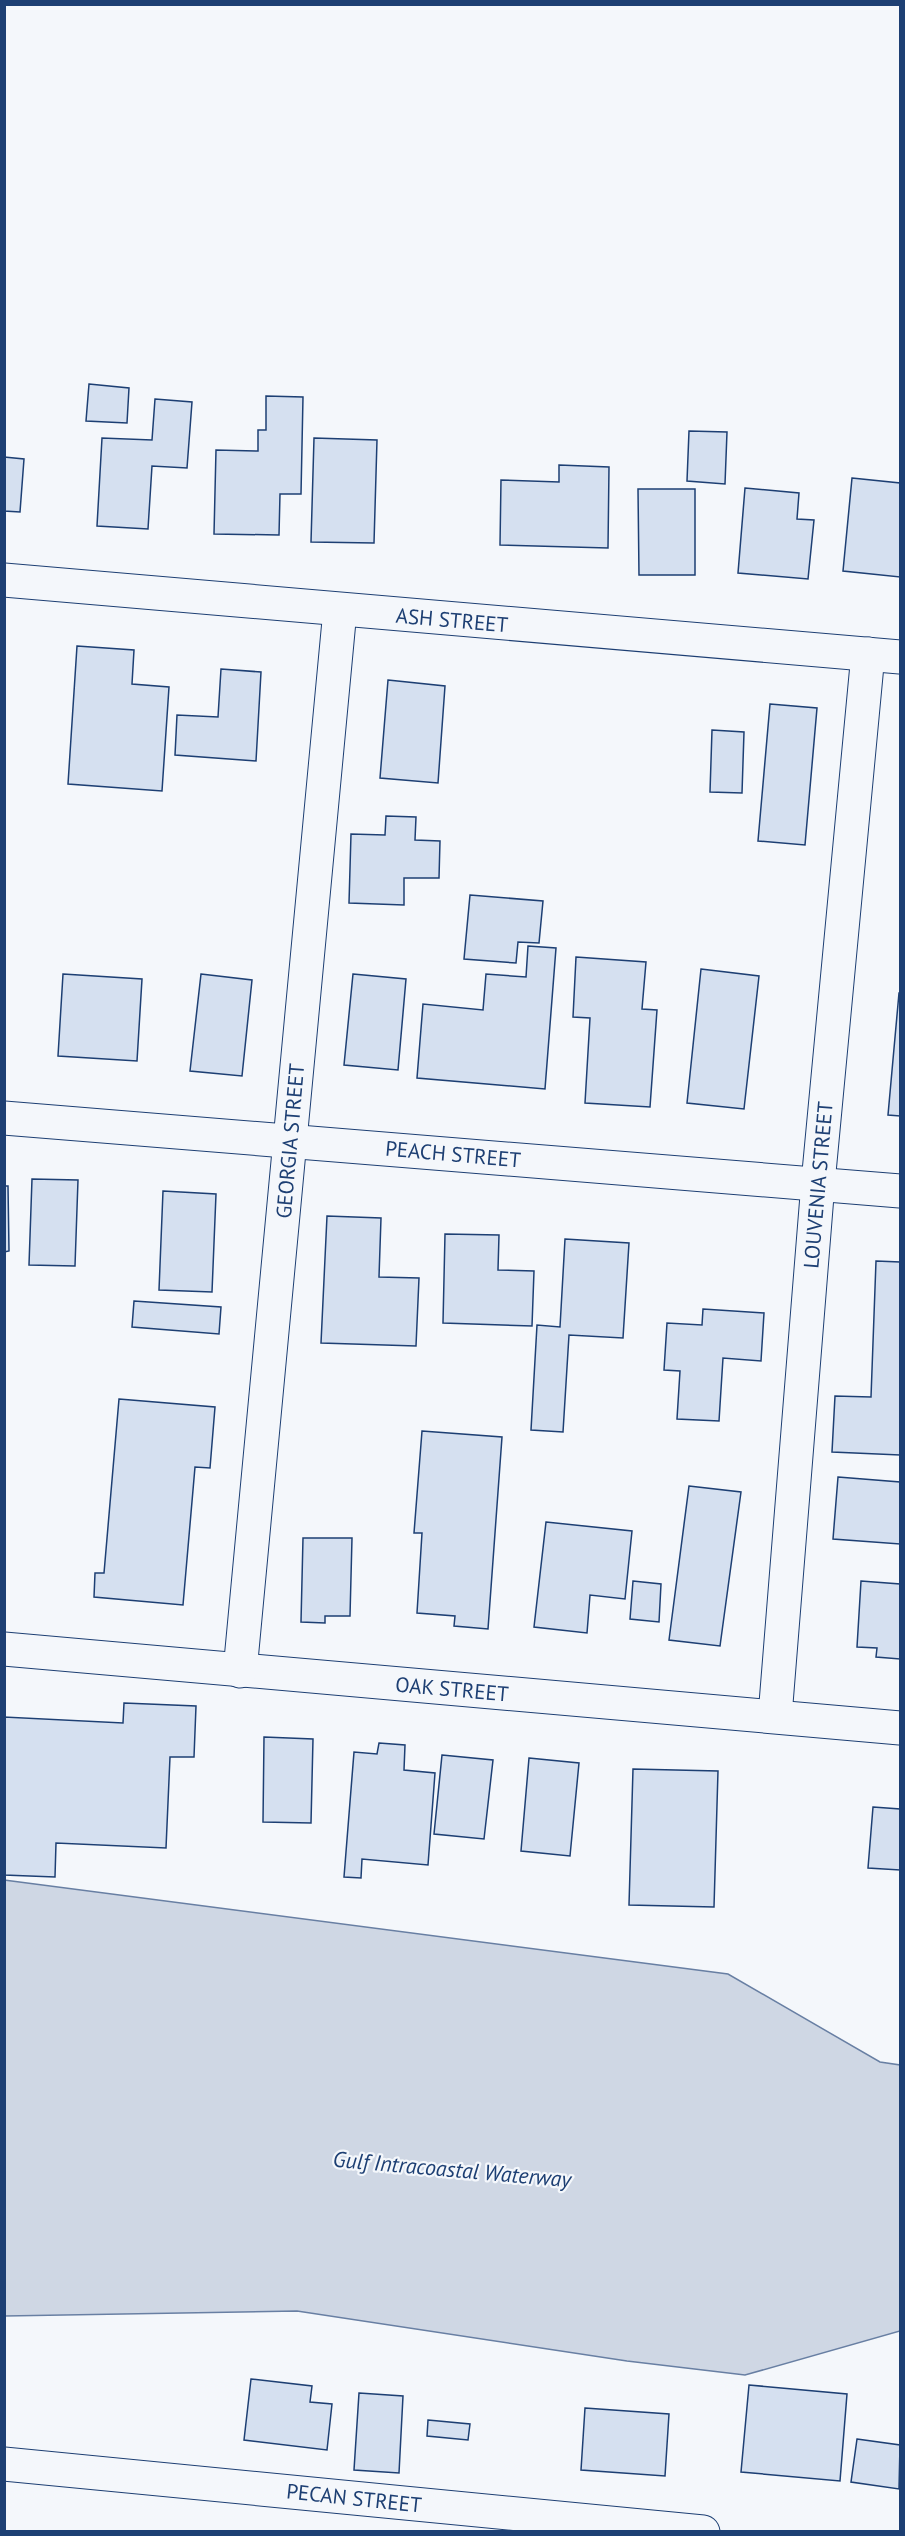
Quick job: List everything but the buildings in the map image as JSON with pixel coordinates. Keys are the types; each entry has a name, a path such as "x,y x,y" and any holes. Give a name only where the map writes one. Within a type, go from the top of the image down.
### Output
{"street":[{"name":"ASH STREET","path":"4,580 900,657"},
{"name":"GEORGIA STREET","path":"240,1671 340,610"},
{"name":"LOUVENIA STREET","path":"775,1716 818,1183 868,654"},
{"name":"PEACH STREET","path":"4,1118 900,1191"},
{"name":"OAK STREET","path":"4,1649 900,1728"},
{"name":"PECAN STREET","path":"4,2464 703,2532"}],"water":[{"name":"Gulf Intracoastal Waterway","path":"4,1880 728,1974 880,2062 900,2065 900,2331 745,2375 627,2361 297,2311 5,2316"}]}
